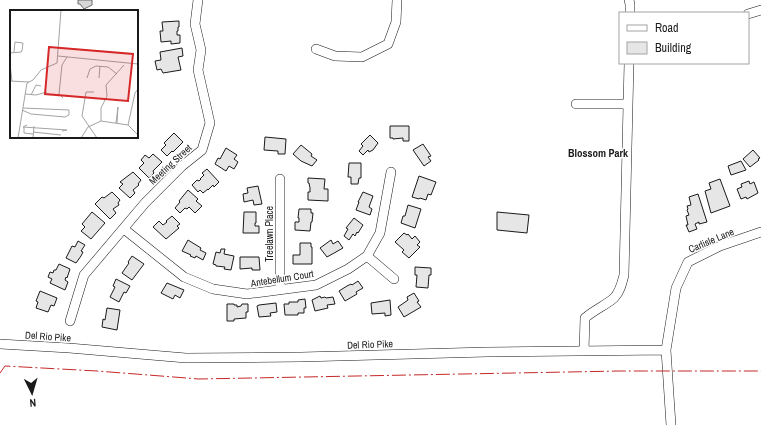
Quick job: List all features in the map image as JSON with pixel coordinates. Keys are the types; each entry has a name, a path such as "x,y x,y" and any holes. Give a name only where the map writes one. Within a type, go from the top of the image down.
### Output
{"street":[{"name":"Meeting Street","path":"70,321 84,275 146,203 182,166 202,150 210,123 198,70 201,50 195,24 198,0"},
{"path":"316,49 335,56 362,57 388,44 396,22 397,0"},
{"path":"629,0 630,12"},
{"path":"749,14 761,10"},
{"path":"584,351 585,318 593,311 614,298 621,288 624,275 629,64"},
{"path":"576,104 628,104"},
{"name":"Antebellum Court","path":"124,229 184,277 213,290 247,294 316,285 348,269 367,256 380,233 392,172"},
{"name":"Treelawn Place","path":"280,179 280,290"},
{"name":"Carlisle Lane","path":"666,350 676,288 688,262 720,246 761,232"},
{"path":"367,256 394,279"},
{"name":"Del Rio Pike","path":"0,344 186,358 666,350"},
{"path":"666,350 670,425"}],"shaded area":[{"path":"78,0 92,0 92,5 84,9 80,4 78,4"}],"building":[{"path":"179,21 177,35 180,35 180,43 171,44 171,41 161,42 160,31 163,31 162,22"},
{"path":"182,48 183,56 178,57 181,70 163,73 161,69 157,70 155,61 161,60 160,52"},
{"path":"390,126 409,126 409,141 403,141 403,138 390,138"},
{"path":"174,133 183,142 167,156 161,150 166,145 164,143"},
{"path":"370,135 378,143 373,150 369,152 368,150 363,155 359,151 363,146 361,144"},
{"path":"265,137 286,139 285,154 278,154 278,151 264,150"},
{"path":"423,144 431,156 428,157 431,161 424,166 413,150"},
{"path":"301,145 317,160 312,166 301,161 293,154"},
{"path":"226,148 237,155 234,159 238,162 234,169 229,166 226,171 215,164 218,158 220,159"},
{"path":"753,150 760,158 750,167 743,159"},
{"path":"153,154 162,162 153,171 154,173 149,178 139,168 144,163 141,160 145,155 149,158"},
{"path":"741,161 746,170 731,175 728,166"},
{"path":"349,163 361,163 361,178 359,178 358,184 351,184 351,177 348,177"},
{"path":"207,169 219,182 214,187 213,185 203,193 200,190 198,192 192,185 197,180 199,181 201,179 204,175 202,173"},
{"path":"133,172 141,180 138,184 139,185 133,190 135,193 130,198 119,188 123,184 120,182"},
{"path":"419,176 436,182 431,195 428,194 426,200 412,197"},
{"path":"308,178 325,179 324,189 328,189 328,201 308,200 308,192 310,192 310,188"},
{"path":"720,179 730,206 711,213 705,191 711,189 709,183"},
{"path":"749,181 750,184 754,182 758,193 747,199 746,197 741,199 737,189 742,187 741,184"},
{"path":"258,186 262,204 254,205 253,200 244,202 243,194 248,193 247,188"},
{"path":"188,190 198,199 196,201 202,206 195,213 189,207 187,209 185,208 180,213 175,208"},
{"path":"112,192 120,200 118,203 119,205 113,209 116,213 110,219 95,204 102,197 104,198"},
{"path":"363,192 373,196 369,207 372,209 370,215 356,210"},
{"path":"698,194 707,222 699,224 699,222 695,224 697,229 689,232 686,225 688,225 686,216 689,215 687,206 691,205 689,197"},
{"path":"408,205 421,209 415,228 401,223"},
{"path":"299,209 311,209 311,213 313,213 310,231 295,230 295,222 299,222"},
{"path":"92,212 105,223 91,239 81,231 85,227 82,224"},
{"path":"244,212 256,212 255,226 259,226 259,233 243,233"},
{"path":"497,212 529,215 527,233 497,230"},
{"path":"172,216 180,224 177,226 179,228 166,239 153,227 159,221 163,225"},
{"path":"354,218 363,225 358,233 357,232 355,236 353,234 349,240 344,236 348,229 346,228"},
{"path":"404,233 407,235 408,234 412,239 415,236 420,242 417,245 420,247 409,258 402,252 404,250 395,242"},
{"path":"188,240 206,253 203,260 196,256 195,258 190,256 191,255 182,251"},
{"path":"331,240 333,244 338,241 343,248 327,257 320,248"},
{"path":"78,241 85,245 81,251 83,252 81,256 76,263 66,258 72,246 75,247"},
{"path":"300,243 311,243 312,264 293,264 293,255 300,255"},
{"path":"221,249 225,249 224,254 234,256 231,270 224,269 225,267 216,266 213,264 216,252 220,253"},
{"path":"132,256 144,264 132,280 122,273"},
{"path":"240,257 259,257 260,270 252,270 252,268 240,269"},
{"path":"59,264 70,269 65,280 68,282 65,290 50,283 52,279 48,277 50,272 53,273"},
{"path":"415,267 431,268 428,288 416,287 417,275 415,275"},
{"path":"116,279 130,286 126,293 124,292 119,302 110,297 115,287 113,286"},
{"path":"358,281 363,288 356,292 357,294 345,301 339,291"},
{"path":"167,283 184,290 180,298 175,295 173,299 161,293"},
{"path":"40,291 57,298 54,306 51,305 48,312 36,308 38,302 36,301"},
{"path":"414,293 419,301 417,302 421,307 404,317 398,307 408,300 407,297"},
{"path":"320,296 321,298 333,297 335,304 327,305 328,308 315,311 312,300"},
{"path":"305,299 306,308 304,308 304,313 298,313 298,315 285,315 284,304 289,304 289,302 298,302 298,300"},
{"path":"390,300 391,315 385,316 385,313 372,314 371,303"},
{"path":"276,303 277,312 270,313 271,316 259,317 257,306"},
{"path":"227,304 234,304 237,305 237,307 241,306 242,304 248,304 246,318 227,321"},
{"path":"107,308 120,310 117,330 102,327"}],"power":[{"path":"0,373 5,366 199,379 620,371 761,371"}],"district":[{"name":"Blossom Park","path":"598,153"}]}
